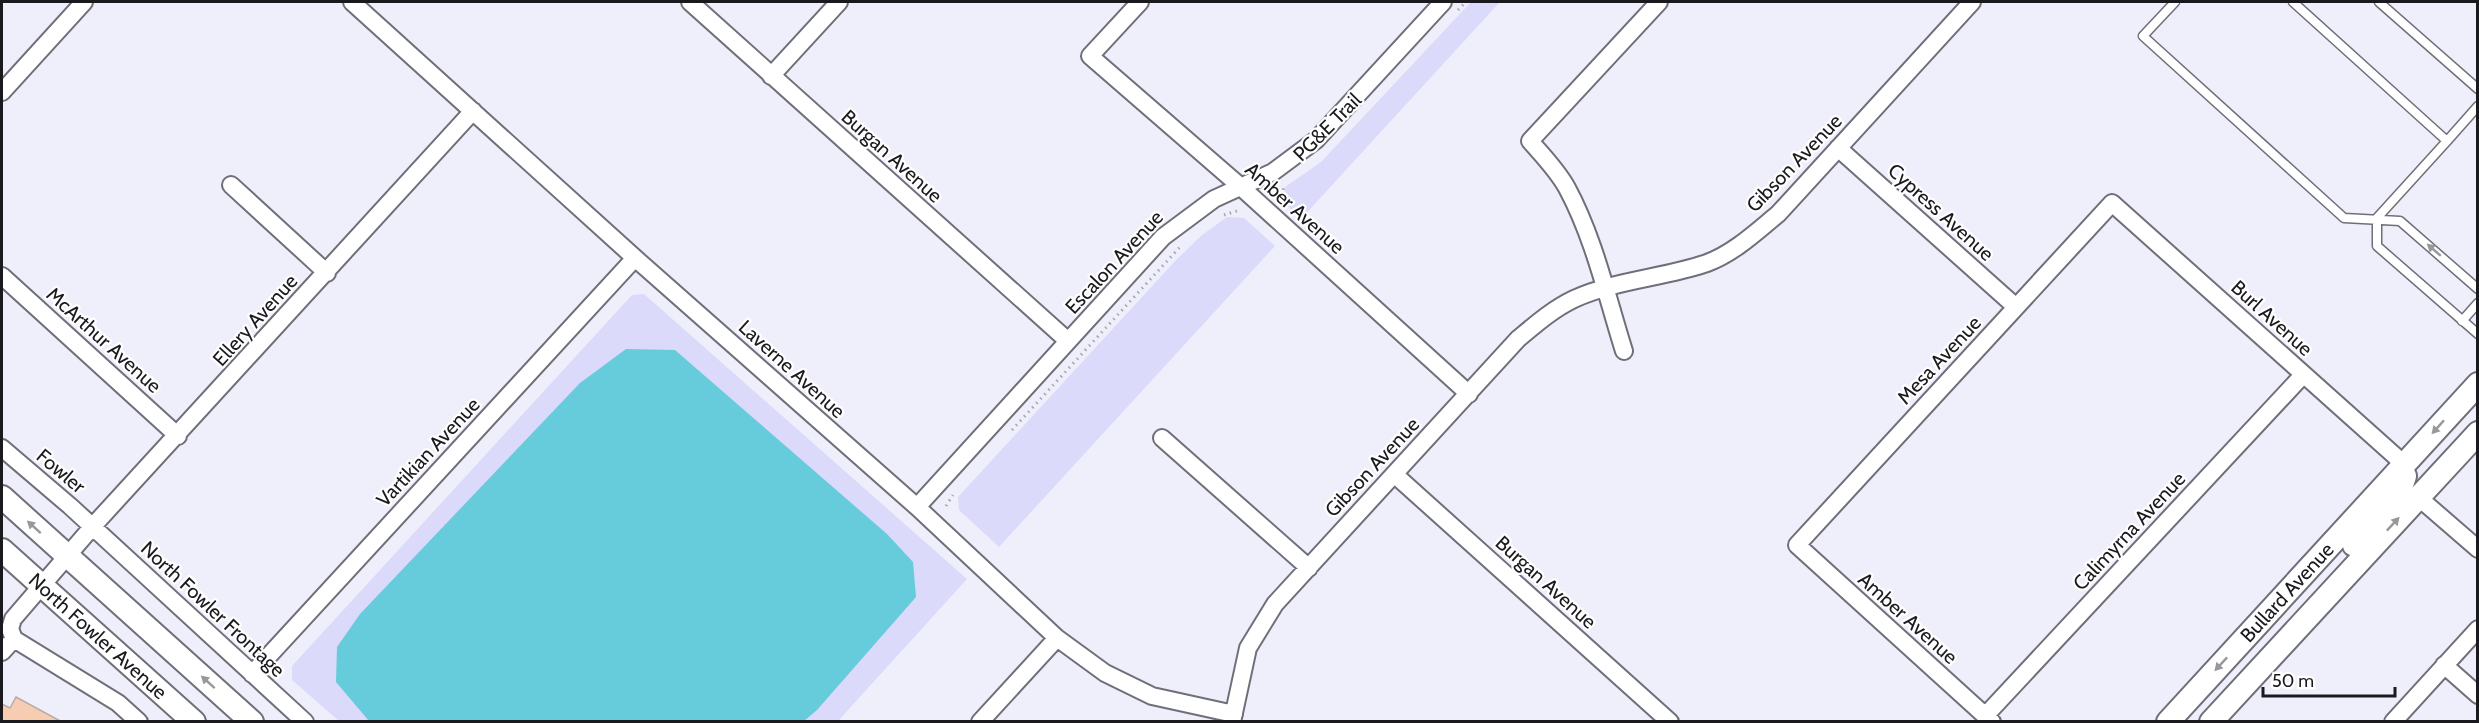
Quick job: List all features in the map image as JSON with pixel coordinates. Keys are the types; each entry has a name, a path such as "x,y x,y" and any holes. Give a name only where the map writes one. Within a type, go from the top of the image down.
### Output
{"main road":[{"name":"Bullard Avenue","path":"2168,722 2478,384"},
{"name":"Bullard Avenue","path":"2211,722 2478,433"},
{"name":"Bullard Avenue","path":"2309,614 2346,555 2400,491 2405,475 2404,464"},
{"name":"North Fowler Avenue","path":"2,497 252,722"},
{"name":"North Fowler Avenue","path":"2,550 194,722"}],"street":[{"path":"2,92 84,2"},
{"name":"Laverne Avenue","path":"352,2 635,258 916,507 1057,638 1105,673 1152,696 1233,718"},
{"name":"Burgan Avenue","path":"690,2 1068,341"},
{"path":"771,76 839,2"},
{"name":"Amber Avenue","path":"1140,2 1090,56 1259,203 1469,394"},
{"name":"Escalon Avenue","path":"916,507 1162,237 1197,210 1273,172 1316,140 1443,2"},
{"path":"1624,351 1581,218 1567,188 1550,163 1530,141 1659,2"},
{"name":"Gibson Avenue","path":"1233,718 1248,648 1275,604 1518,339 1546,315 1574,299 1709,262 1745,242 1778,214 1972,2"},
{"name":"Ellery Avenue","path":"67,556 473,111"},
{"name":"Cypress Avenue","path":"1838,148 2016,307"},
{"path":"231,185 327,273"},
{"name":"Mesa Avenue","path":"1797,545 2112,202"},
{"name":"Burl Avenue","path":"2112,202 2404,464"},
{"name":"Vartikian Avenue","path":"252,674 635,258"},
{"name":"McArthur Avenue","path":"2,276 178,436"},
{"name":"Calimyrna Avenue","path":"1989,719 2303,375"},
{"path":"1162,438 1309,568"},
{"name":"Fowler","path":"2,448 93,526"},
{"name":"Burgan Avenue","path":"1394,474 1670,722"},
{"path":"2418,497 2478,549"},
{"name":"North Fowler Frontage","path":"93,526 305,722"},
{"name":"Amber Avenue","path":"1797,545 1989,719"},
{"path":"67,556 21,609 10,629 14,639 117,703 139,722"},
{"path":"2,612 21,609"},
{"path":"2393,722 2478,629"},
{"path":"980,722 1057,638"},
{"path":"2,652 14,639"},
{"path":"2444,665 2478,695"}],"lane":[{"path":"2175,2 2143,36 2344,218 2400,220 2478,289"},
{"path":"2293,2 2447,141"},
{"path":"2379,2 2478,89"},
{"path":"2478,106 2377,218 2377,246 2478,334"},
{"path":"2462,321 2478,303"}],"path":[{"path":"1450,19 1466,2"},
{"name":"PG&E Trail","path":"1221,215 1281,195 1285,185 1292,180"},
{"path":"1007,436 1186,242"},
{"path":"946,506 960,488"}],"shaded area":[{"path":"1471,2 1500,2 1301,219 1285,204 1285,187 1321,162"},
{"path":"1227,217 1244,218 1275,246 999,547 959,510 958,497 1176,260 1202,235"},
{"path":"644,294 967,579 838,721 339,721 292,680 292,666 632,295"}],"water":[{"path":"626,349 675,350 887,534 913,562 916,597 817,710 804,721 369,721 336,682 337,647 360,614 580,383"}],"building":[{"path":"16,697 62,722 2,722 2,704 10,708"}]}
